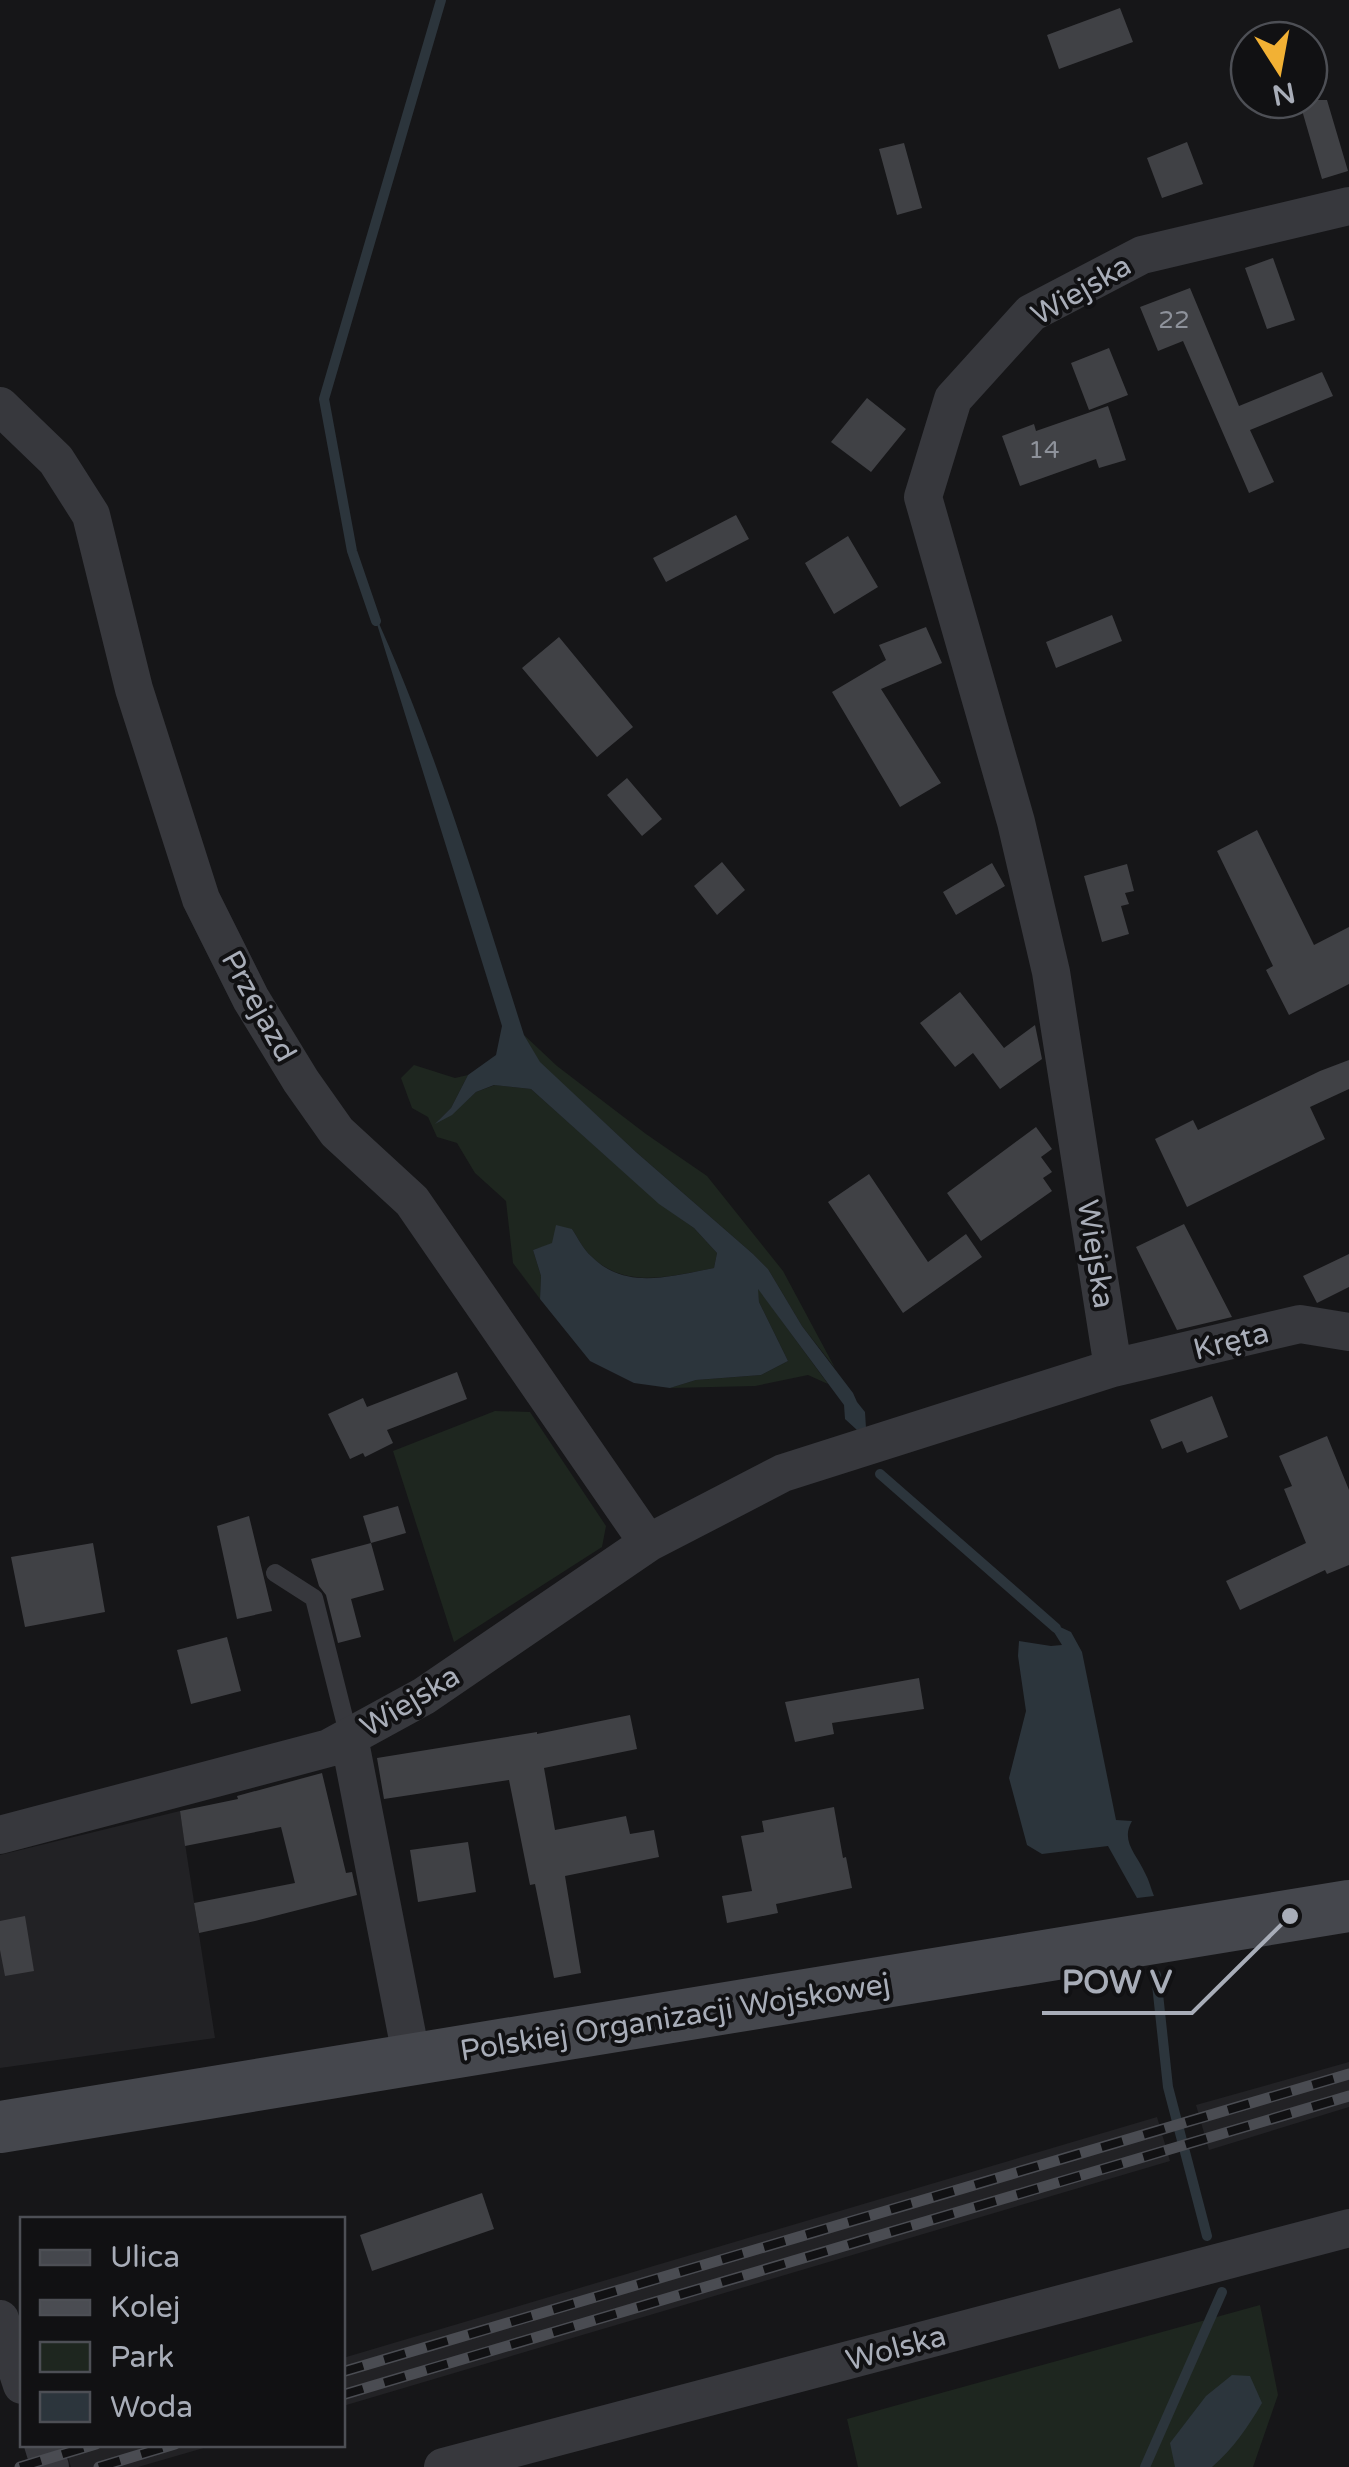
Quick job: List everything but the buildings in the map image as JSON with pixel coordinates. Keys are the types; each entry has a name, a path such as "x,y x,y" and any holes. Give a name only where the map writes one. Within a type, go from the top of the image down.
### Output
{"main road":[{"name":"Polskiej Organizacji Wojskowej","path":"0,2127 1349,1906"}],"street":[{"name":"Wiejska","path":"0,1835 329,1748 424,1696 648,1543 783,1474 1113,1368 1051,972 1016,822 923,497 953,399 1031,313 1142,255 1349,206"},
{"name":"Przejazd","path":"0,406 56,460 91,514 134,689 196,882 251,999 336,1132 412,1201 648,1543"},
{"name":"Kręta","path":"1113,1368 1300,1324 1349,1332"},
{"path":"349,1737 412,2060"},
{"name":"Wolska","path":"465,2464 1349,2228"},
{"path":"0,2319 20,2379"}],"lane":[{"path":"274,1574 314,1598 349,1737"}],"shaded area":[{"path":"180,1811 215,2038 0,2068 0,1855"},
{"path":"1349,2062 1349,2107 1209,2150 1196,2105"},
{"path":"1157,2117 1170,2161 345,2405 345,2357"},
{"path":"65,2447 207,2447 138,2467 71,2467"}],"green space":[{"path":"524,1035 557,1066 707,1176 783,1271 835,1368 802,1326 768,1269 540,1063"},
{"path":"414,1065 455,1078 468,1075 451,1108 439,1120 452,1114 476,1092 495,1085 531,1089 659,1203 694,1228 717,1253 714,1268 650,1278 619,1273 591,1256 572,1229 552,1244 533,1250 541,1276 540,1299 513,1263 506,1201 475,1173 457,1143 437,1137 428,1117 412,1108 401,1078"},
{"path":"757,1287 828,1384 808,1375 755,1386 670,1388 696,1380 761,1375 788,1361 759,1302"},
{"path":"495,1411 530,1412 606,1526 602,1547 454,1642 393,1451"},
{"path":"1260,2305 1278,2395 1253,2467 858,2467 847,2419"}],"water":[{"path":"372,608 436,765 524,1035 540,1062 768,1269 802,1326 865,1412 866,1428 857,1430 845,1419 844,1405 758,1289 759,1302 788,1361 761,1375 696,1380 670,1388 634,1383 590,1361 540,1299 541,1276 533,1250 552,1243 556,1225 572,1229 588,1253 604,1267 634,1277 665,1277 714,1268 717,1253 694,1228 659,1204 531,1089 494,1085 476,1092 452,1115 435,1124 451,1108 468,1075 496,1055 502,1026"},
{"path":"1047,1621 1071,1632 1082,1652 1116,1820 1132,1821 1128,1835 1131,1848 1154,1896 1137,1898 1108,1846 1042,1854 1027,1845 1009,1778 1026,1711 1019,1641 1062,1645"},
{"path":"1232,2375 1250,2376 1262,2403 1257,2412 1212,2467 1175,2467 1170,2443 1206,2396"}],"waterway":[{"path":"376,621 352,551 324,399 441,0"},
{"path":"880,1474 1056,1628"},
{"path":"1156,1975 1168,2087 1207,2236"},
{"path":"1145,2467 1222,2292"}],"railway":[{"path":"345,2371 1349,2074"},
{"path":"345,2394 1349,2096"},
{"path":"20,2467 86,2447"},
{"path":"99,2467 165,2447"}],"place":[{"name":"POW V","path":"1290,1916"}]}
